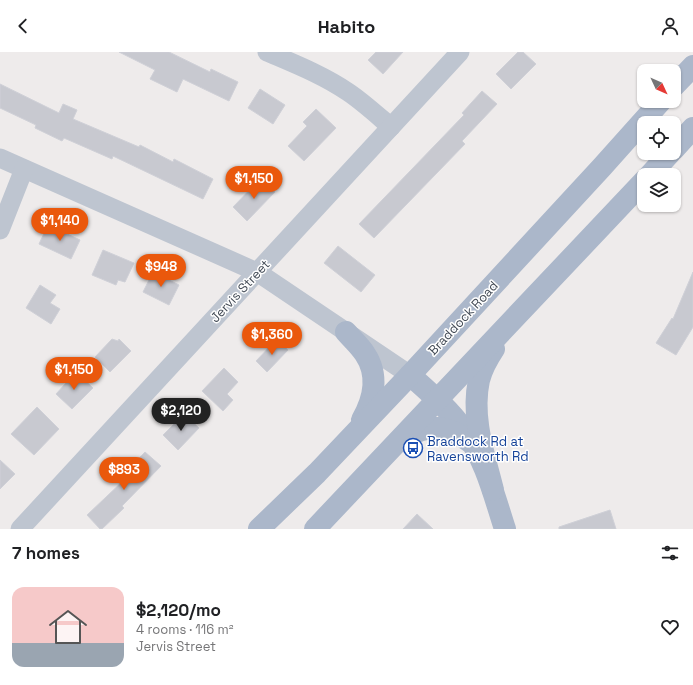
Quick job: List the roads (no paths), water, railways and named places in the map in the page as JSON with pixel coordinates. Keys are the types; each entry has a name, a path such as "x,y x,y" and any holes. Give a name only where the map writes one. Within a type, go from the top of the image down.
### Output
{"main road":[{"path":"681,79 693,66"},
{"name":"Braddock Road","path":"259,529 317,474 602,167 655,108"},
{"path":"681,141 693,128"},
{"path":"656,168 664,160"},
{"path":"315,529 637,188"},
{"path":"505,529 493,490 478,426 476,411 480,380 487,361 499,341 534,298"},
{"path":"346,332 365,354 372,367 374,382 367,412 354,434"},
{"path":"410,375 448,410 464,429 481,461 493,490"},
{"path":"397,442 417,430 431,427 455,433 473,445"}],"street":[{"path":"267,52 321,76 348,92 391,127"},
{"name":"Jervis Street","path":"20,529 460,52"},
{"path":"0,158 257,272 410,375"},
{"path":"0,230 24,169"}],"place":[{"name":"Braddock Rd at Ravensworth Rd","path":"413,448"}]}
